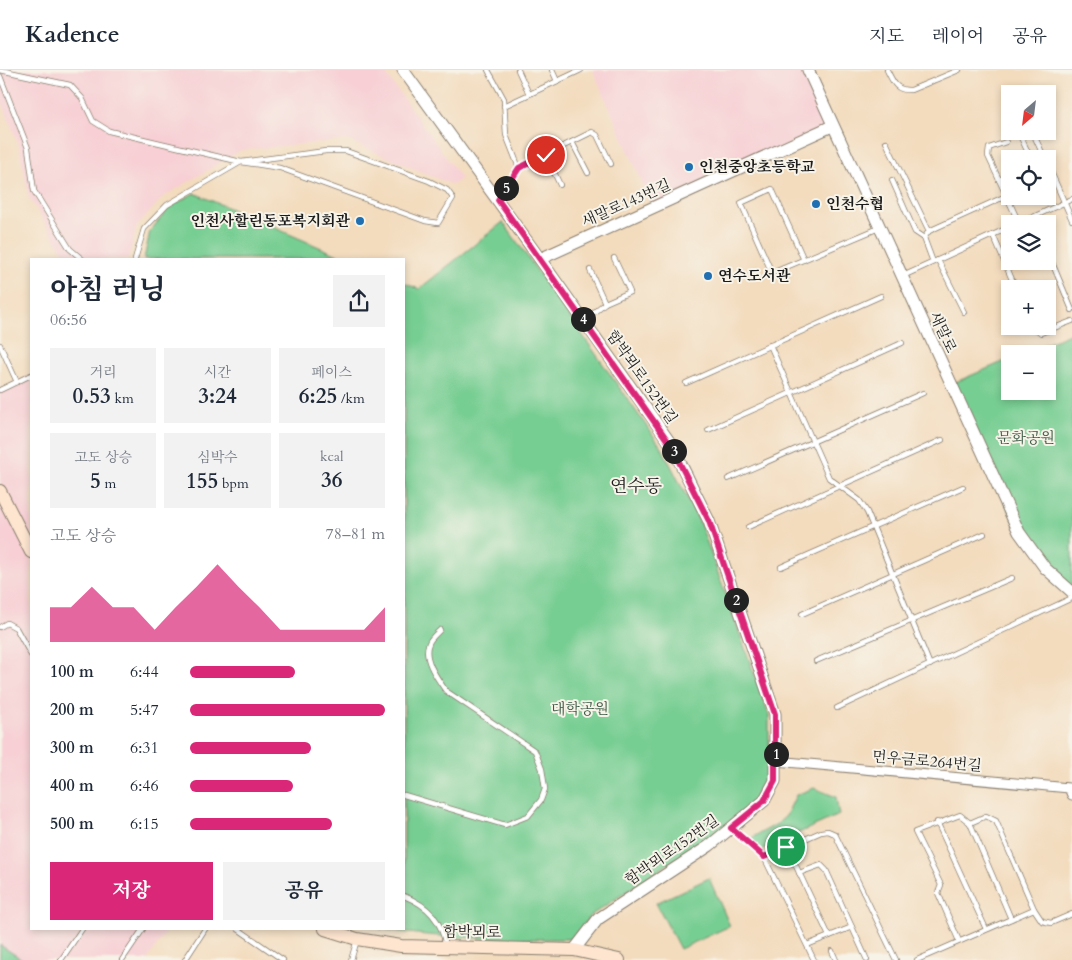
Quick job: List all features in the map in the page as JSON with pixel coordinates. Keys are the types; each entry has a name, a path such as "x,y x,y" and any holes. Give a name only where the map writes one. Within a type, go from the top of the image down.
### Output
{"main road":[{"path":"0,491 30,550"},
{"name":"함박뫼로","path":"328,930 357,939 401,946 574,950 618,960"}],"street":[{"name":"함박뫼로152번길","path":"403,70 498,200 670,444 709,521 775,714 775,781 764,801 709,846 598,919 574,950"},
{"name":"새말로","path":"808,70 1019,532 1045,568 1072,592"},
{"name":"새말로143번길","path":"540,259 832,126"},
{"name":"먼우금로264번길","path":"776,761 1071,787"}],"lane":[{"path":"0,70 70,84 82,98 93,121 109,131 241,162 280,168 426,221 438,223 452,198 446,190 429,181 346,151 326,151 241,162 167,205 144,229 135,258"},
{"path":"488,70 504,99 506,135 519,168"},
{"path":"518,70 529,94"},
{"path":"552,70 557,81"},
{"path":"504,106 581,70"},
{"path":"887,70 894,85 904,90 911,90 950,72 959,70"},
{"path":"0,76 28,148 34,192 70,249 81,258"},
{"path":"498,200 519,168 592,132 597,135 611,164"},
{"path":"572,142 588,173"},
{"path":"886,142 929,231"},
{"path":"1001,185 988,156 989,148 1006,142"},
{"path":"546,155 560,185"},
{"path":"892,180 915,232 924,238 964,312"},
{"path":"1056,183 1072,220"},
{"path":"804,260 772,189 741,203 772,273 804,260 879,228"},
{"path":"924,238 929,231 1001,198"},
{"path":"1037,215 1072,199"},
{"path":"902,276 1001,231"},
{"path":"993,235 1012,280"},
{"path":"584,321 606,303 630,292 614,258"},
{"path":"590,270 606,303"},
{"path":"1055,270 1072,310"},
{"path":"686,383 881,296"},
{"path":"1056,327 1072,321"},
{"path":"708,430 902,343"},
{"path":"0,344 17,382"},
{"path":"770,345 829,478 859,500 873,526 930,664"},
{"path":"0,390 30,376"},
{"path":"728,480 923,393"},
{"path":"748,527 942,440"},
{"path":"781,567 963,487"},
{"path":"802,614 984,534"},
{"path":"816,661 1012,578"},
{"path":"837,708 1072,598"},
{"path":"0,627 7,623 16,628 30,653"},
{"path":"405,795 505,825 528,816 541,800 545,789 542,770 535,752 446,691 436,676 427,653 429,642 440,630"},
{"path":"959,941 938,893 941,885 915,832 960,815 970,822 1011,918"},
{"path":"970,822 986,816 996,821 1034,909 1042,921 1051,923 1072,914"},
{"path":"938,822 986,929"},
{"path":"731,828 764,857 814,960"},
{"path":"764,857 821,832 828,831 835,834 896,960"},
{"path":"786,847 829,936"},
{"path":"799,873 820,865 826,870 867,960"},
{"path":"405,897 426,908 435,918 442,929 446,948"},
{"path":"917,960 1034,909"},
{"path":"806,945 852,927"},
{"path":"61,960 81,930"},
{"path":"122,960 141,930"},
{"path":"185,960 204,930"},
{"path":"239,930 283,960"},
{"path":"351,960 357,939"},
{"path":"832,951 836,960"}],"shaded area":[{"path":"0,70 383,70 461,178 453,185 347,140 241,150 163,197 137,226 128,258 67,258 29,198 19,146 0,96"},
{"name":"인천중앙초등학교","path":"593,70 808,70 832,126 653,207"},
{"path":"30,375 30,930 167,930 147,960 0,960 0,390"}],"green space":[{"path":"194,193 345,258 144,258 150,231 170,207"},
{"name":"대학공원","path":"503,222 662,448 700,523 769,715 769,778 758,798 728,824 590,916 573,939 453,937 386,930 405,930 405,283 419,289"},
{"name":"문화공원","path":"1072,333 1072,592 1019,532 951,384 1001,363 1001,400 1056,400 1056,345 1044,345"},
{"path":"814,788 836,797 839,815 758,851 746,841 777,824 786,816 796,795"},
{"path":"709,878 730,926 680,949 656,903"},
{"path":"0,945 23,960 0,960"}],"place":[{"name":"인천중앙초등학교","path":"689,167"},
{"name":"인천수협","path":"816,204"},
{"name":"인천사할린동포복지회관","path":"360,221"},
{"name":"연수도서관","path":"708,276"}],"district":[{"name":"연수동","path":"636,486"}],"route":[{"path":"546,155 519,168 498,200 670,444 709,521 775,714 775,781 764,801 731,828 764,857 786,847"}]}
